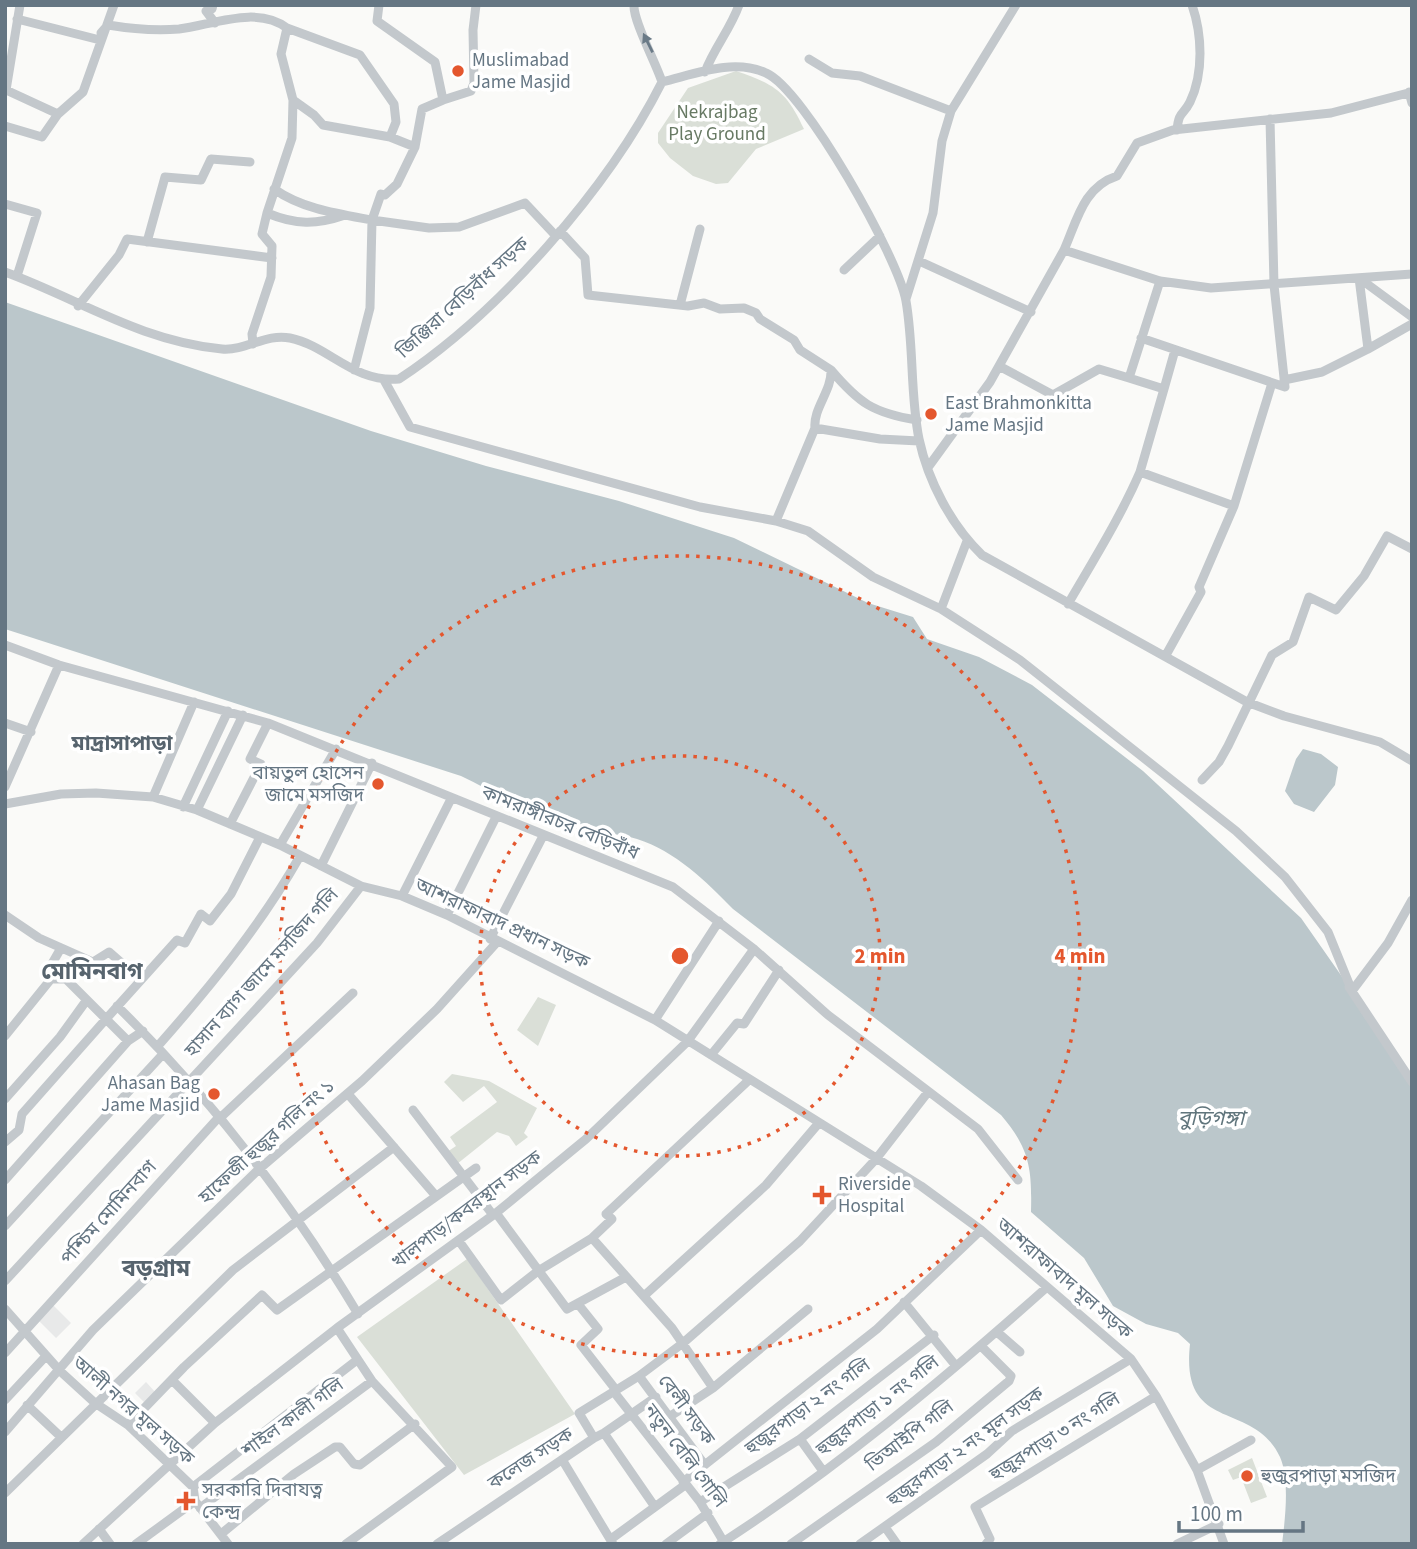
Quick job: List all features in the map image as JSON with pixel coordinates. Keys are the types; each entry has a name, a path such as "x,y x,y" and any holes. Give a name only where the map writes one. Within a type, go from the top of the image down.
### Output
{"street":[{"path":"20,5 6,90 58,114"},
{"path":"5,126 41,137 58,114 83,92 114,5"},
{"path":"212,5 206,11 215,23"},
{"path":"379,5 377,21 435,62 443,100"},
{"path":"354,370 370,307 372,220 381,194 385,195 397,184 415,147 422,109 471,91 474,83 473,30 476,5"},
{"path":"634,5 634,14 654,56 662,82 728,66 765,72 779,80 823,139 880,236 906,299 919,441 949,514 967,541 982,555 1247,702 1284,716 1380,742 1412,761"},
{"path":"705,72 713,50 724,38 739,5"},
{"path":"906,299 933,213 942,141 951,111 1016,5"},
{"path":"1177,130 1179,114 1190,103 1198,66 1201,31 1192,5"},
{"path":"101,37 108,24 136,29 177,29 241,17 281,23 287,28 360,55 394,104 396,121 390,137"},
{"path":"17,19 101,37"},
{"path":"253,344 252,334 271,277 271,243 262,234 292,138 293,100 281,54 287,28"},
{"path":"808,59 832,73 860,76 951,111"},
{"name":"জিঞ্জিরা বেড়িবাঁধ সড়ক","path":"5,272 78,306 163,337 222,349 243,348 289,338 354,370 384,380 398,379 435,352 526,270 558,233 626,143 662,82"},
{"path":"929,466 999,366 1031,312 1064,250 1084,199 1104,180 1117,176 1137,143 1177,130 1331,113 1410,92 1412,103"},
{"path":"293,100 314,114 323,125 390,137 415,147"},
{"path":"1141,338 1285,387 1274,285 1270,119"},
{"path":"148,242 165,177 201,180 211,159 250,162"},
{"path":"274,189 288,199 345,215 429,228 459,227 525,203 585,258 588,295 680,305 704,303 720,309 737,306 752,311 794,341 800,350 831,370 856,399 892,416 917,420"},
{"path":"5,204 37,213 17,276"},
{"path":"267,213 298,225 323,223 345,215"},
{"path":"680,305 701,229"},
{"path":"844,270 880,236"},
{"path":"78,306 118,255 126,240 272,258"},
{"path":"1064,250 1160,281 1211,288 1412,274"},
{"path":"919,261 1031,312"},
{"path":"1359,278 1412,317"},
{"path":"1359,278 1368,349"},
{"path":"1129,378 1160,281"},
{"path":"1284,380 1314,375 1412,324"},
{"path":"1068,604 1099,547 1121,516 1140,472 1175,350"},
{"path":"999,366 1053,395 1099,369 1164,389"},
{"path":"776,521 815,428 818,410 831,381 831,370"},
{"path":"384,380 410,427 700,507 776,521 808,531 873,576 941,609 1020,660 1236,831 1285,877 1328,932 1352,991 1388,943 1412,900"},
{"path":"1166,655 1190,617 1201,592 1199,587 1234,506 1272,383"},
{"path":"815,428 880,439 919,441"},
{"path":"1140,472 1234,506"},
{"path":"1202,780 1219,762 1272,655 1293,642 1309,597 1336,610 1364,576 1387,536 1412,549"},
{"path":"941,609 967,541"},
{"name":"কামরাঙ্গীরচর বেড়িবাঁধ","path":"5,645 59,665 268,723 673,887 754,949 828,1015 978,1129 1018,1180"},
{"path":"5,787 59,665"},
{"path":"153,797 194,702"},
{"path":"183,807 228,711"},
{"path":"197,810 243,715"},
{"path":"5,723 31,732"},
{"path":"230,824 261,764 250,759 268,723"},
{"path":"280,845 336,749"},
{"path":"321,866 372,763"},
{"name":"আশরাফাবাদ প্রধান সড়ক","path":"5,804 61,794 153,797 197,810 280,845 361,886 402,896 447,915 655,1020 800,1113"},
{"path":"402,896 451,799"},
{"path":"447,915 496,817"},
{"name":"হাফেজী হুজুর গলি নং ১","path":"5,1432 93,1330 258,1170 348,1094 437,1009 494,940 543,836"},
{"path":"5,1142 19,1130 22,1114 117,1006 177,940 185,943 201,914 211,921 231,894 260,838"},
{"path":"5,1226 160,1051 281,891 300,856"},
{"name":"হাসান ব্যাগ জামে মসজিদ গলি","path":"188,1083 317,943 361,886"},
{"path":"5,915 61,948 93,962 109,952 141,980"},
{"path":"655,1020 719,921"},
{"path":"61,948 46,974 51,979 66,979 128,1041"},
{"name":"খালপাড়/কবরস্থান সড়ক","path":"83,1544 215,1423 337,1328 459,1241 586,1139 687,1042 754,949"},
{"path":"711,1055 737,1023 744,1024 779,970"},
{"path":"1341,975 1412,1082"},
{"path":"5,1036 51,979"},
{"name":"পশ্চিম মোমিনবাগ","path":"5,1353 220,1117 353,993"},
{"path":"5,1099 60,1037 86,1001"},
{"path":"117,1006 220,1117 258,1170 299,1220 334,1271 358,1314"},
{"path":"5,1180 128,1041 143,1031"},
{"path":"459,1241 499,1299 592,1238 612,1219 606,1214 750,1080"},
{"name":"পশ্চিম মোমিনবাগ","path":"5,1281 188,1083"},
{"path":"683,1343 800,1241 876,1159 928,1092"},
{"path":"348,1094 391,1143 442,1190"},
{"path":"413,1110 567,1309 626,1277"},
{"name":"আশরাফাবাদ মূল সড়ক","path":"800,1113 921,1186 981,1230 1131,1359 1156,1396 1197,1469 1224,1544"},
{"path":"645,1295 766,1185 818,1124"},
{"path":"5,1493 233,1270 299,1220 391,1143"},
{"path":"128,1426 172,1380 262,1296 277,1310 476,1168"},
{"path":"563,1461 612,1541 704,1464 877,1329 981,1230"},
{"path":"592,1238 672,1328 713,1388"},
{"name":"হুজুরপাড়া ১ নং গলি","path":"723,1543 823,1471 956,1366 1046,1288"},
{"path":"904,1302 934,1335 956,1366"},
{"name":"নতুন বেলি গোলি","path":"578,1304 598,1329 581,1345 631,1415 708,1513 723,1543"},
{"name":"আলী নগর মূল সড়ক","path":"5,1309 60,1371 95,1403 128,1426 193,1488 198,1504"},
{"path":"668,1417 713,1388 808,1309"},
{"path":"337,1328 372,1381 452,1465 452,1469 346,1544"},
{"path":"997,1332 1020,1352"},
{"name":"হুজুরপাড়া ২ নং গলি","path":"700,1502 800,1439 934,1335"},
{"name":"কলেজ সড়ক","path":"437,1544 488,1507 563,1461 594,1438 579,1413 639,1376 683,1343"},
{"name":"ভিআইপি গলি","path":"791,1544 936,1441 1009,1381 1011,1376 981,1346"},
{"path":"5,1400 46,1356"},
{"name":"হুজুরপাড়া ২ নং মূল সড়ক","path":"860,1544 986,1454 1012,1431 1131,1359"},
{"path":"193,1488 357,1360"},
{"name":"বেলী সড়ক","path":"639,1376 704,1464"},
{"path":"172,1380 215,1423"},
{"name":"শাইল কালী গলি","path":"136,1544 198,1504 372,1381"},
{"name":"হুজুরপাড়া ৩ নং গলি","path":"986,1544 990,1539 974,1510 1156,1396"},
{"path":"594,1438 656,1397"},
{"path":"27,1405 61,1437"},
{"path":"221,1534 294,1474 335,1447 340,1447 356,1466 360,1465 415,1424"},
{"path":"604,1433 654,1507"},
{"path":"800,1439 823,1471"},
{"path":"1197,1469 1251,1440"},
{"path":"198,1504 228,1544"},
{"path":"666,1544 708,1513"},
{"path":"1177,1544 1219,1524"},
{"path":"885,1527 897,1544"},
{"path":"99,1529 110,1544"}],"shaded area":[{"path":"53,1305 71,1323 56,1338 37,1319"},
{"path":"146,1382 156,1393 145,1403 135,1393"}],"green space":[{"name":"Nekrajbag Play Ground","path":"736,71 761,80 778,91 792,106 804,129 756,149 728,183 716,184 693,176 670,158 658,143 658,133 688,88"},
{"path":"538,997 556,1005 538,1046 517,1030"},
{"path":"452,1074 489,1081 537,1108 524,1133 528,1137 516,1146 509,1136 497,1132 457,1164 447,1152 456,1146 450,1137 497,1102 484,1086 463,1102 444,1082"},
{"path":"467,1259 575,1414 464,1475 357,1337"},
{"path":"1252,1458 1267,1497 1251,1503 1241,1477 1233,1480 1228,1470"}],"water":[{"name":"বুড়িগঙ্গা","path":"5,302 371,431 486,466 619,501 734,538 868,603 913,617 927,639 979,657 1032,685 1143,771 1301,918 1412,1085 1412,1544 1282,1544 1286,1488 1280,1457 1268,1439 1207,1404 1196,1392 1190,1373 1190,1344 1178,1333 1146,1324 1113,1306 1084,1258 1031,1212 1030,1171 1024,1149 1001,1115 733,909 677,859 637,839 572,829 550,821 461,776 5,629"},
{"path":"1303,749 1321,754 1338,767 1335,785 1314,812 1294,804 1285,791 1296,759"}],"place":[{"name":"Muslimabad Jame Masjid","path":"458,71"},
{"name":"East Brahmonkitta Jame Masjid","path":"931,414"},
{"name":"বায়তুল হোসেন জামে মসজিদ","path":"378,784"},
{"name":"Ahasan Bag Jame Masjid","path":"214,1094"},
{"name":"Riverside Hospital","path":"822,1195"},
{"name":"হুজুরপাড়া মসজিদ","path":"1247,1476"},
{"name":"সরকারি দিবাযত্ন কেন্দ্র","path":"186,1501"}],"district":[{"name":"মাদ্রাসাপাড়া","path":"122,743"},
{"name":"মোমিনবাগ","path":"92,971"},
{"name":"বড়গ্রাম","path":"156,1268"}]}
